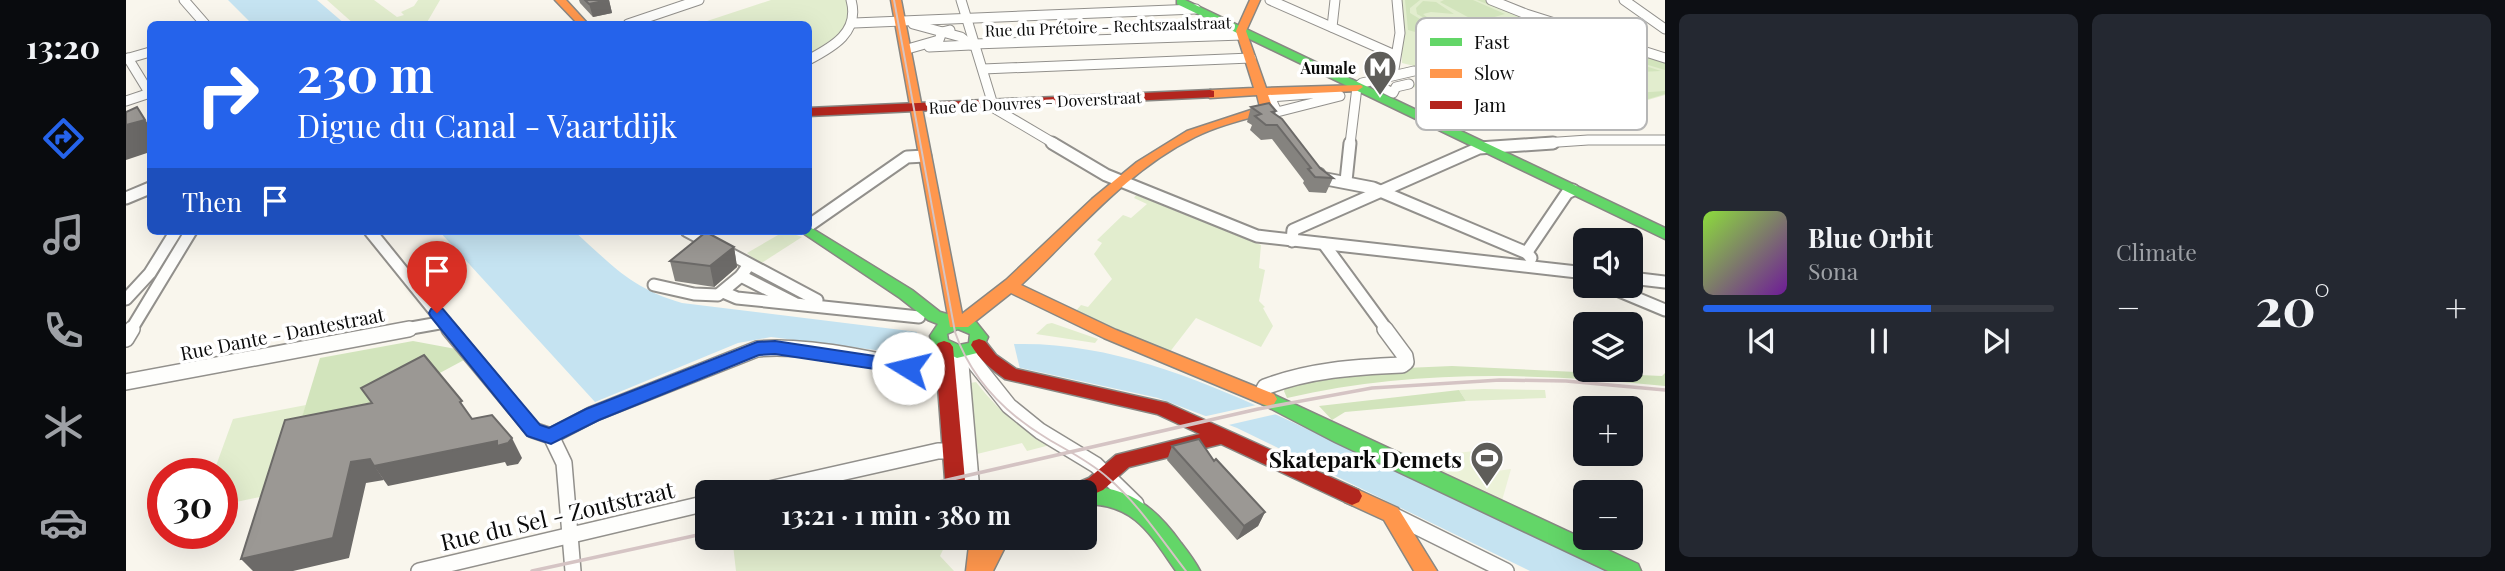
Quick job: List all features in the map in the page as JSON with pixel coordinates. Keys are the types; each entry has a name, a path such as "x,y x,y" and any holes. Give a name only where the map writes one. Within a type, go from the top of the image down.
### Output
{"street":[{"path":"184,0 202,21"},
{"path":"560,0 580,21"},
{"path":"637,21 699,0"},
{"path":"812,58 834,46 854,23 855,7 851,0"},
{"path":"895,0 959,341 971,480"},
{"path":"961,0 970,42 983,69 997,111 1091,167 1121,181 1257,236 1573,271"},
{"path":"1246,42 1255,0"},
{"path":"1270,0 1395,54"},
{"path":"1332,27 1335,0"},
{"path":"1392,86 1400,33 1397,0"},
{"path":"1491,0 1539,18"},
{"path":"1624,0 1665,29"},
{"path":"854,23 965,21 1185,3 1246,42 1281,127"},
{"path":"965,21 942,33 939,40 911,48 971,45 970,42"},
{"path":"898,22 970,42"},
{"path":"909,40 923,46"},
{"name":"Rue du Prétoire - Rechtszaalstraat","path":"970,42 1246,42"},
{"path":"983,69 1264,42 1416,115"},
{"path":"1647,52 1665,58"},
{"path":"147,53 127,59 147,89"},
{"path":"956,480 957,451 961,437 951,417 948,382 959,341 1010,286 1121,181 1149,157 1187,135 1272,101 1357,87 1392,86 1414,71"},
{"path":"1346,181 1357,87"},
{"path":"1272,101 1338,94"},
{"path":"126,101 147,95"},
{"name":"Rue de Douvres - Doverstraat","path":"812,112 993,104 1272,101"},
{"path":"1447,130 1665,234"},
{"path":"1292,241 1293,230 1485,148 1588,140 1665,140"},
{"path":"812,225 907,157 925,156"},
{"path":"1313,167 1321,178 1346,181 1380,191 1527,253 1537,267"},
{"path":"1527,253 1567,192 1573,190"},
{"path":"126,198 147,191"},
{"path":"812,231 896,288 959,341 1001,398 1026,421 1082,455 1108,475 1138,507 1189,571"},
{"path":"126,299 150,273 174,235"},
{"path":"126,340 131,324 188,235"},
{"path":"373,235 533,430 551,436 564,463 573,571"},
{"path":"654,285 709,296 723,292 745,271 747,262 695,235"},
{"path":"1261,395 1265,387 1285,380 1363,367 1402,365 1406,362 1405,356 1324,244"},
{"path":"745,271 817,300"},
{"path":"745,271 798,304"},
{"path":"1643,279 1665,282"},
{"path":"1010,286 1171,360 1261,395 1354,442 1630,571"},
{"path":"896,288 919,317 1005,370 1161,408 1391,514 1506,571"},
{"path":"723,292 737,298 919,317"},
{"path":"1636,298 1665,310"},
{"name":"Rue Dante - Dantestraat","path":"126,382 445,322"},
{"path":"551,436 593,414 757,349 775,347 908,368 937,375 948,382"},
{"path":"1097,483 1123,461 1223,436"},
{"path":"815,480 957,451"},
{"path":"957,451 962,480"},
{"path":"1097,493 1107,492 1138,507"},
{"name":"Rue du Sel - Zoutstraat","path":"419,571 695,506"},
{"path":"1391,514 1426,571"},
{"path":"1417,556 1414,539 1424,531"},
{"path":"977,571 979,550"},
{"path":"977,571 986,550"},
{"path":"977,571 988,562 994,550"}],"green space":[{"path":"327,0 374,0 397,17 404,15 401,12 414,6 418,0 440,0 428,21 351,21"},
{"path":"771,0 846,0 851,13 844,31 812,53 812,21 707,21"},
{"path":"1401,0 1486,0 1540,18 1416,18 1416,67 1402,63"},
{"path":"1405,0 1420,0 1410,8 1410,13 1418,18 1416,18 1416,32 1408,30"},
{"path":"1473,0 1505,14 1491,18 1470,18 1440,2"},
{"path":"1477,0 1485,0 1539,18 1522,18"},
{"path":"1423,1 1436,2 1454,14 1431,12 1423,14 1429,18 1424,18 1417,14 1416,8"},
{"path":"1647,54 1665,60 1665,95 1647,100"},
{"path":"1647,54 1665,60 1665,70 1647,65"},
{"path":"1647,66 1661,71 1647,72"},
{"path":"1665,91 1665,94 1647,99 1647,92"},
{"path":"1136,195 1261,245 1259,268 1265,270 1259,301 1265,307 1263,308 1273,326 1261,347 1196,318 1169,353 1075,312 1081,305 1088,307 1112,279 1094,254 1102,243 1097,240 1123,215 1131,218 1147,204 1134,198"},
{"path":"778,235 802,237 760,264 747,253"},
{"path":"1052,323 1098,339 1095,343 1036,334"},
{"path":"413,341 456,349 464,360 369,411 295,440 320,358"},
{"path":"1452,366 1573,372 1573,378 1523,376 1428,378 1381,382 1287,398 1284,391 1287,383 1359,370"},
{"path":"1665,373 1665,386 1618,382 1643,382 1643,375 1662,376"},
{"path":"976,382 1010,418 1050,445 1027,451 1022,443 977,454 970,383"},
{"path":"1459,390 1545,390 1546,398 1466,401"},
{"path":"1459,390 1466,401 1345,412 1332,420 1319,406"},
{"path":"306,405 279,493 238,502 238,458 219,458 233,419"},
{"name":"Skatepark Demets","path":"1474,451 1490,472 1511,469 1501,504 1406,459"},
{"path":"734,550 943,550 940,556 954,571 736,571"}],"water":[{"path":"228,0 317,0 342,21 249,21"},
{"path":"443,235 578,235 636,283 682,303 1015,344 1061,346 1106,353 1150,365 1194,380 1280,416 1607,571 1530,571 1237,428 1158,398 1021,368 771,337 738,343 595,402"}],"pier":[{"path":"916,327 1013,340 1020,369 920,355"},
{"path":"1261,404 1281,413 1224,426 1202,417"}],"building":[{"path":"585,0 608,0 589,4"},
{"path":"1269,103 1276,111 1272,112 1282,119 1320,168 1333,178 1315,177 1277,125 1266,125 1255,116 1261,114 1251,107"},
{"path":"137,107 145,120 126,125 126,112"},
{"path":"702,235 712,235 734,247 710,266 670,261"},
{"path":"424,355 462,401 460,402 472,419 492,415 512,438 508,443 497,446 497,441 374,466 370,459 351,462 333,538 241,559 285,420 372,403 361,388"},
{"path":"1199,439 1214,461 1216,459 1265,512 1244,526 1172,446"}],"tram line":[{"path":"894,0 955,332 970,365 1004,407 1033,429 1093,466 1118,487 1186,571"}],"railway":[{"path":"947,480 1258,409 1372,388 1500,380 1566,381 1665,390"},
{"path":"532,571 695,536"}],"traffic: fast":[{"path":"1181,2 1416,115"},
{"path":"1448,130 1665,234"},
{"path":"812,233 906,294 934,316 951,323"},
{"path":"956,323 976,330 980,337 975,348 957,352 941,344 938,336 941,330 956,323"},
{"path":"1268,399 1342,437 1630,571"},
{"path":"1097,495 1120,499 1147,516 1189,571"}],"traffic: slow":[{"path":"560,0 580,21"},
{"path":"896,0 956,323"},
{"path":"1241,31 1255,0"},
{"path":"962,323 1012,284 1097,202 1141,164 1191,134 1267,109 1241,31"},
{"path":"1210,94 1357,87"},
{"path":"1010,286 1110,334 1268,399"},
{"path":"1352,496 1391,514 1426,571"},
{"path":"977,571 979,550"},
{"path":"977,571 988,562 994,550"}],"traffic: jam":[{"path":"812,112 1210,94"},
{"path":"979,345 990,359 1011,374 1161,408 1352,496"},
{"path":"944,347 955,480"},
{"path":"1097,483 1123,461 1223,436"}],"place":[{"name":"Aumale","path":"1380,97"},
{"name":"Skatepark Demets","path":"1487,488"}],"route":[{"path":"437,313 533,430 551,436 593,414 740,353 757,349 775,347 908,368"}]}
